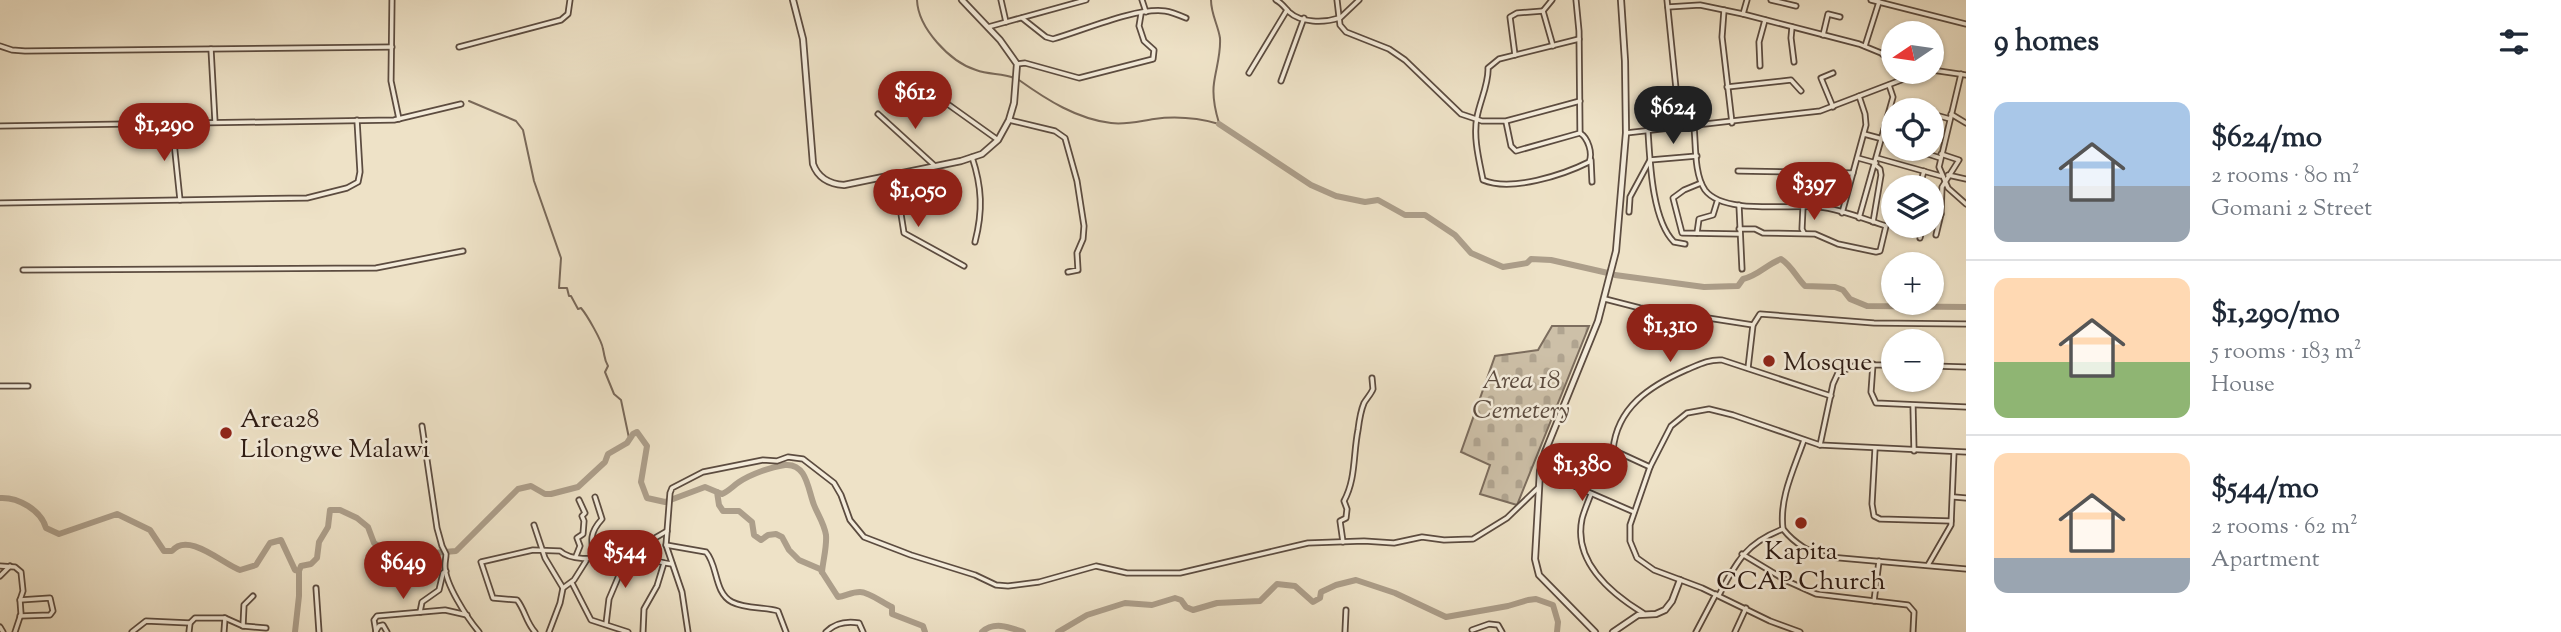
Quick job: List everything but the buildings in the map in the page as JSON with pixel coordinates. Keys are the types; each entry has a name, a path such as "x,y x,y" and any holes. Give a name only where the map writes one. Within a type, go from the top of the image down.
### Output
{"street":[{"path":"392,0 391,81 400,119"},
{"path":"459,47 561,20 568,14 570,0"},
{"path":"793,0 802,28 811,157 815,170 828,181 844,185 895,176 972,157 982,153 998,140 1009,120 1016,92 1017,64 1009,50 962,0"},
{"path":"1001,0 1006,22"},
{"path":"988,27 1086,0"},
{"path":"1142,0 1146,12"},
{"path":"1276,0 1292,14 1317,22 1339,18 1359,0"},
{"path":"1336,0 1339,18 1346,32 1397,54 1427,78 1461,114 1476,119 1506,121 1580,101"},
{"path":"1515,55 1510,17 1517,13 1544,11 1552,0"},
{"path":"1576,0 1580,132 1586,139 1592,182"},
{"path":"1595,632 1542,579 1535,559 1540,471 1545,452 1590,343 1605,299 1616,251 1626,133 1626,72 1621,0"},
{"path":"1667,0 1680,128"},
{"path":"1743,14 1747,0"},
{"path":"1771,0 1796,6"},
{"path":"1871,0 1966,24"},
{"path":"1865,46 1879,2"},
{"path":"1668,7 1700,5 1743,14 1865,46 1881,53"},
{"path":"1022,18 1046,37 1053,39 1146,12 1164,10 1186,18"},
{"path":"1249,73 1287,10"},
{"path":"1724,10 1722,37 1732,123"},
{"path":"1544,11 1553,46"},
{"path":"1017,64 1025,63 1079,78 1153,59 1154,50 1144,41 1140,28 1140,14"},
{"path":"1823,35 1828,14 1840,17"},
{"path":"1281,80 1304,18"},
{"path":"1760,65 1759,42 1765,20"},
{"path":"1792,27 1790,38 1794,62"},
{"path":"1579,39 1495,61 1488,68 1489,77 1484,85 1476,119 1476,136 1482,177 1486,181 1540,180 1591,160"},
{"path":"0,46 25,51 392,47"},
{"path":"211,49 215,122"},
{"path":"1944,72 1964,74 1944,140"},
{"path":"1833,73 1821,78 1833,107"},
{"path":"1727,87 1791,80 1801,91"},
{"path":"1626,133 1807,114 1833,107 1889,84 1893,98"},
{"path":"935,95 998,140"},
{"path":"1842,213 1864,134 1865,114 1858,96"},
{"path":"0,126 400,119 461,104"},
{"path":"878,114 935,166"},
{"path":"1944,116 1966,123"},
{"path":"0,203 302,198 353,186 358,181 360,172 357,120"},
{"path":"1009,120 1055,131 1067,142 1084,226 1083,239 1077,253 1078,270 1068,272"},
{"path":"1506,121 1511,146 1516,151 1580,132"},
{"path":"172,123 180,200"},
{"path":"1695,127 1701,183 1709,195 1718,201 1740,205 1822,207 1886,226 1880,251 1876,252 1838,244 1815,234 1763,233 1755,229 1739,229"},
{"path":"1648,131 1652,185 1664,230 1674,242 1685,244"},
{"path":"1864,134 1881,139"},
{"path":"1859,218 1881,143"},
{"path":"1650,160 1697,156"},
{"path":"972,157 981,199 981,217 975,242"},
{"path":"1944,157 1959,159 1944,182 1954,196 1966,203"},
{"path":"1858,158 1937,175"},
{"path":"1629,212 1630,197 1650,160"},
{"path":"1940,161 1941,175"},
{"path":"1872,222 1881,175 1876,162"},
{"path":"1940,170 1966,179"},
{"path":"1738,171 1853,173"},
{"path":"895,176 904,233 964,266"},
{"path":"1701,183 1683,190 1673,198 1682,233 1740,234"},
{"path":"1697,233 1699,219 1713,215 1718,201"},
{"path":"1740,205 1742,268"},
{"path":"1803,206 1802,229 1806,234"},
{"path":"23,270 376,268 463,251"},
{"path":"1605,299 1640,308 1680,312 1688,317 1704,320"},
{"path":"1748,368 1753,325 1756,317 1763,313 1874,323 1966,324"},
{"path":"1681,329 1717,318 1753,325"},
{"path":"1650,467 1616,453 1613,448 1621,419 1637,398 1658,383 1711,360 1722,360 1830,396"},
{"path":"1873,364 1871,393 1875,403 1966,407"},
{"path":"1820,445 1835,378 1842,369 1856,365 1881,364"},
{"path":"1944,366 1966,367"},
{"path":"1343,542 1340,521 1346,518 1344,501 1351,488 1357,432 1364,403 1373,389 1372,378"},
{"path":"0,386 28,386"},
{"path":"1913,406 1914,451"},
{"path":"1800,632 1647,566 1637,558 1631,547 1629,534 1634,512 1650,467 1671,426 1687,413 1702,409 1734,415 1820,445 1966,453"},
{"path":"422,426 437,528 446,554 446,571 450,586 479,632"},
{"path":"1783,529 1786,489 1804,440"},
{"path":"1875,449 1872,504 1874,516 1881,519 1951,521"},
{"path":"1928,565 1950,529 1954,452"},
{"path":"688,632 682,592 666,545 670,492 703,472 763,460 777,461 795,457 812,465 834,483 850,520 864,537 975,575 996,585 1024,585 1096,566 1127,573 1180,573 1288,547 1343,542 1394,543 1422,537 1444,540 1473,539 1507,518 1538,488"},
{"path":"1540,471 1634,512"},
{"path":"1591,494 1581,522 1585,551 1605,585 1643,614"},
{"path":"595,497 602,519 595,524 592,538 595,559"},
{"path":"1953,497 1966,498"},
{"path":"576,556 580,546 577,540 583,534 584,521 579,500"},
{"path":"534,526 545,558 563,588 549,632"},
{"path":"1696,632 1742,554 1761,538 1783,529"},
{"path":"1783,529 1802,546 1820,555 1966,569"},
{"path":"635,556 648,542 667,531"},
{"path":"666,545 706,552 711,558 721,589 728,598 741,605 778,611 786,632"},
{"path":"535,632 517,600 493,598 480,563 543,550 560,551 566,556 576,556 586,561 635,556 672,564"},
{"path":"1742,554 1766,570 1810,592 1910,606 1914,612 1913,632"},
{"path":"606,624 609,599 620,573 628,564 628,556"},
{"path":"563,588 572,583 586,561"},
{"path":"1874,601 1879,561"},
{"path":"643,632 643,612 657,586 664,563"},
{"path":"0,566 18,568 21,574 23,591 15,632"},
{"path":"0,576 10,566"},
{"path":"420,612 422,601 439,590 443,573 446,571"},
{"path":"1613,632 1643,614 1656,614 1665,610 1672,601 1680,580"},
{"path":"572,583 591,621 628,632"},
{"path":"316,588 319,632"},
{"path":"243,626 244,606 253,596"},
{"path":"20,600 50,598 53,611 50,615 20,616"},
{"path":"1735,632 1746,608"},
{"path":"369,614 374,617 445,610 467,615"},
{"path":"1345,632 1346,610"},
{"path":"374,617 373,626 376,631 383,625 387,632"},
{"path":"189,632 190,623 195,618 225,618 243,626 266,628"},
{"path":"224,632 225,618"},
{"path":"132,632 146,621 190,623"},
{"path":"827,632 834,625 853,622 859,623 863,632"},
{"path":"1472,630 1493,624 1498,625 1502,632"},
{"path":"0,627 3,632"}],"green space":[{"name":"Area 18 Cemetery","path":"1552,326 1589,326 1517,505 1480,494 1490,465 1461,452 1495,356 1538,350"}],"waterway":[{"path":"917,0 923,22 946,52 966,66 981,72 1014,78"},
{"path":"1211,0 1220,38 1213,93 1219,123"},
{"path":"1019,80 1063,108 1098,121 1122,124 1179,118 1219,124"},
{"path":"469,101 516,121 523,130 534,181 561,258 559,288 567,288 569,296 578,309 584,311 600,340 608,366 605,372 614,394 621,400 629,438"},
{"path":"1219,124 1311,185 1336,196 1365,202 1378,200 1405,215 1425,215 1455,235 1471,253 1503,267 1527,263 1531,259 1551,260 1608,273"},
{"path":"1615,275 1704,287 1738,286 1743,279 1781,259 1805,286 1835,287 1843,290 1850,299 1867,306 1966,307"},
{"path":"0,498 28,506 39,516 46,528 59,534 117,514 150,530 164,551 172,551 179,546 196,547 240,570 256,565 270,543 281,540 295,570 299,571 301,566 311,564 317,558 319,542 328,527 330,510 340,510 368,527 374,543 381,548 404,558 417,559 433,553 456,551 518,489 531,486 545,494 551,494 578,487 605,462 608,454 627,443 637,432 647,446 641,482 647,498 665,502 705,487 717,492 723,511 739,511 752,522 754,535 761,540 768,535 776,534 782,537 799,560 820,569 838,597 864,592 892,607 892,614 923,626 925,632"},
{"path":"717,492 722,494 744,479 767,469 785,465 798,468 806,479 826,535 822,572"},
{"path":"386,551 396,571 406,573 418,568 419,561 439,553"},
{"path":"295,632 299,571"},
{"path":"1058,632 1087,615 1125,603 1152,605 1175,598 1193,610 1217,603 1260,601 1277,584 1295,586 1313,602 1320,598 1321,592 1356,580 1395,593 1446,617 1536,599 1553,605 1558,622 1557,632"},
{"path":"982,632 997,626 1023,632"}],"place":[{"name":"Mosque","path":"1769,361"},
{"name":"Area28 Lilongwe Malawi","path":"226,433"},
{"name":"Kapita CCAP Church","path":"1801,523"}]}
